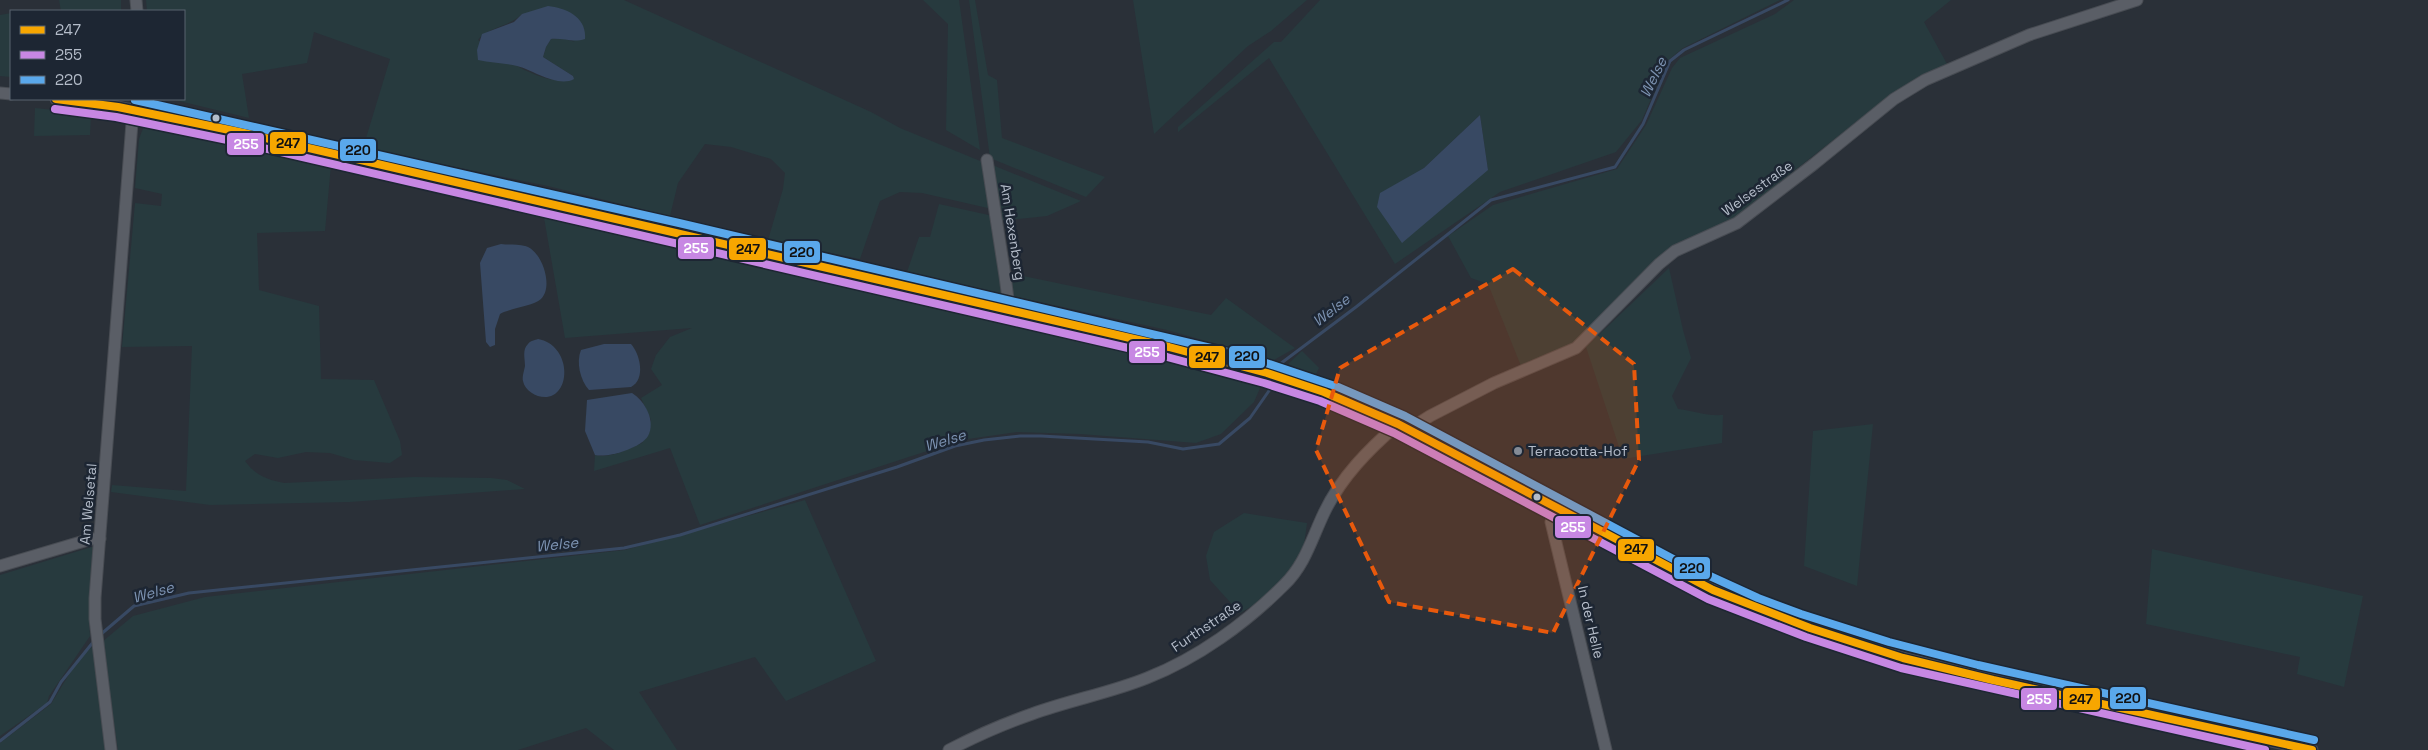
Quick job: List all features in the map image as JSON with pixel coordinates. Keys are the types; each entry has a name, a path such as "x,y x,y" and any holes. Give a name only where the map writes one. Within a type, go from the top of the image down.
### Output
{"street":[{"name":"Welsestraße","path":"1414,432 1419,424 1430,416 1494,383 1576,348 1659,264 1675,251 1737,223 1814,164 1894,98 1925,80 2029,35 2137,0"},
{"path":"63,100 133,110 471,185 1219,359 1267,372 1398,424 1559,506 1713,590 1810,628 1903,658 2091,702 2312,750"},
{"path":"128,100 133,110"},
{"path":"133,110 138,100"},
{"name":"Am Welsetal","path":"111,750 98,646 95,598 133,110"},
{"name":"Am Hexenberg","path":"987,160 1006,276 1008,299 1006,309"},
{"name":"Furthstraße","path":"949,750 1032,714 1147,678 1203,649 1233,629 1285,585 1300,566 1324,512 1343,480 1368,451 1398,424"},
{"name":"In der Helle","path":"1559,506 1552,522 1606,750"},
{"path":"0,566 91,539 100,539"}],"highlighted area":[{"path":"1513,269 1634,364 1639,460 1553,633 1389,602 1316,450 1340,368"}],"green space":[{"path":"59,0 121,0 121,10 61,10"},
{"path":"146,0 624,0 871,112 900,128 985,163 992,209 922,193 900,192 880,201 860,259 768,240 783,189 785,173 771,159 731,147 705,144 678,183 670,216 548,186 363,148 390,59 314,32 307,63 242,74 249,118 175,100 185,100 185,10 147,10","holes":["522,14 575,42 562,38 551,39 543,57 573,76 556,80 544,78 524,69 478,40 486,33 511,22"]},
{"path":"923,0 959,0 980,150 946,130 948,24"},
{"path":"969,0 975,0 988,75 997,80 1002,138 1105,177 1086,197 990,158"},
{"path":"1133,0 1307,0 1271,31 1248,46 1154,134"},
{"path":"1320,0 1780,0 1683,48 1667,61 1642,120 1616,152 1500,192 1395,264 1269,58 1178,132 1178,127 1274,42 1281,42","holes":["1480,115 1488,170 1380,194 1424,168"]},
{"path":"1794,0 1951,0 1924,22 1947,64 1893,93 1734,218 1674,245 1580,340 1521,366 1488,284 1471,278 1448,236 1493,205 1617,169 1646,125 1672,68 1680,58 1775,14"},
{"path":"10,13 10,77 0,76 0,15"},
{"path":"35,108 91,114 90,135 34,136"},
{"path":"144,126 167,126 330,159 325,231 257,233 259,290 319,306 321,379 374,380 400,441 402,455 390,463 354,460 330,453 306,452 278,458 255,454 245,461 253,470 267,478 284,483 414,477 491,478 507,480 525,489 350,502 210,505 111,492 112,485 186,491 192,346 122,347 135,203 161,206 162,194 135,188 139,139"},
{"path":"990,164 1081,201 1047,216 999,221"},
{"path":"939,204 993,216 1003,277 1001,294 907,272 919,237 930,237"},
{"path":"543,212 1208,361 1264,379 1254,402 1221,434 1196,443 1080,434 1017,432 961,440 700,525 670,448 594,471 595,455 613,455 642,443 651,420 641,398 662,385 651,369 656,355 670,337 692,328 565,338"},
{"path":"1669,268 1691,358 1672,396 1678,409 1723,415 1722,443 1623,459 1586,347"},
{"path":"1009,273 1211,315 1226,298 1295,348 1274,360 1167,330 1013,296"},
{"path":"1302,351 1319,368 1315,376 1288,364"},
{"path":"1873,424 1857,586 1804,566 1813,431"},
{"path":"805,500 876,661 786,701 755,657 639,692 677,750 614,750 586,728 518,750 118,750 102,642 133,616 205,597 625,550"},
{"path":"1244,513 1307,523 1302,559 1280,590 1240,613 1210,580 1206,556 1214,532"},
{"path":"95,546 89,621 90,636 49,696 47,703 0,736 0,575"},
{"path":"2152,549 2363,596 2344,687 2297,674 2300,657 2146,624"},
{"path":"95,643 107,750 0,750 0,743 51,704 76,663"}],"water":[{"path":"548,6 562,9 574,15 583,25 585,39 576,41 551,39 543,57 573,76 574,79 568,81 553,80 517,66 478,60 477,50 482,34 514,22 522,14"},
{"path":"1480,115 1488,170 1402,243 1377,207 1380,193 1424,168"},
{"path":"501,244 522,245 531,249 541,261 546,278 546,286 545,293 541,299 500,314 495,329 495,345 490,347 486,342 480,263 487,248"},
{"path":"538,339 549,343 557,350 562,359 564,369 564,379 561,388 555,394 547,397 532,393 526,388 523,381 526,346"},
{"path":"604,344 631,344 634,348 639,360 640,373 636,383 631,387 589,390 586,386 581,376 579,365 581,350"},
{"path":"632,393 641,401 648,412 651,424 648,436 639,444 624,451 601,456 595,455 585,431 587,400"}],"waterway":[{"name":"Welse","path":"100,635 134,606 189,593 624,548 680,535 897,467 955,446 984,440 1041,436 1148,442 1183,449 1219,444 1250,418 1273,385 1280,364 1356,307 1491,200 1615,167 1643,124 1670,61 1684,50 1788,0"},
{"name":"Welse","path":"0,741 50,702 61,682 94,641"}],"transit line":[{"name":"247","path":"64,100 118,107 244,133 1169,347 1267,373 1324,392 1398,424 1713,590 1810,628 1903,658 1993,680 2312,750"},
{"name":"220","path":"135,100 679,223 1245,356 1338,387 1405,416 1677,561 1758,598 1801,614 1889,642 1978,665 2314,740"},
{"name":"255","path":"55,109 116,117 242,143 1167,357 1264,383 1320,401 1394,433 1708,599 1806,637 1901,668 2265,750"}],"place":[{"name":"Terracotta-Hof","path":"1518,451"}]}
